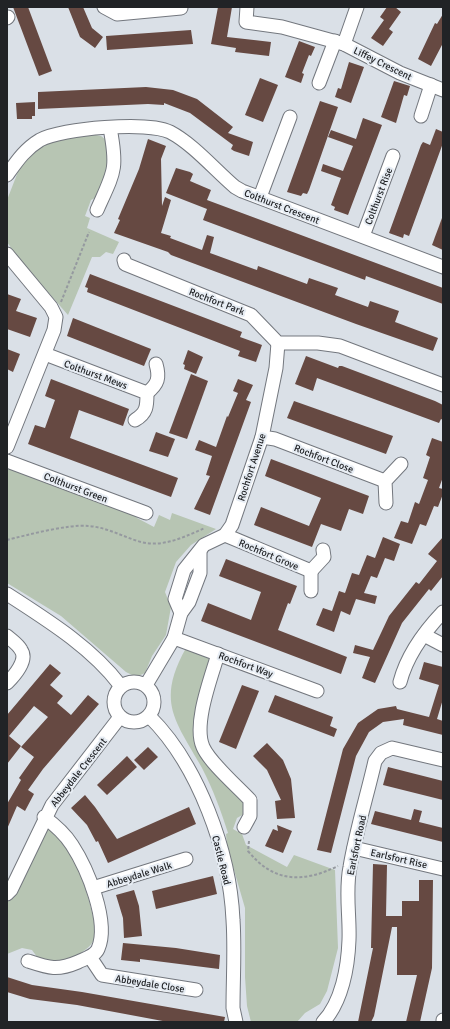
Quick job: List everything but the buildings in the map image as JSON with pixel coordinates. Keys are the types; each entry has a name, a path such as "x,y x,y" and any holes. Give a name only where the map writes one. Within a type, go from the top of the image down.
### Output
{"street":[{"path":"104,7 117,14 154,12 181,8"},
{"name":"Liffey Crescent","path":"247,7 246,22 282,27 339,43 400,73 437,87 421,116"},
{"path":"319,83 357,7"},
{"path":"260,197 290,117"},
{"path":"97,210 114,171 116,161 110,128"},
{"name":"Colthurst Crescent","path":"7,175 26,149 41,139 57,133 110,128 152,128 168,131 181,138 235,187 443,267"},
{"name":"Colthurst Rise","path":"363,236 394,156"},
{"path":"7,254 51,307 56,317 54,330 45,354 7,447"},
{"name":"Rochfort Park","path":"124,260 125,264 251,315 278,343"},
{"path":"278,343 318,342 340,346 443,384"},
{"name":"Rochfort Avenue","path":"225,535 232,525 262,437 276,368 278,343"},
{"name":"Colthurst Mews","path":"45,354 147,393"},
{"path":"135,420 143,416 147,409 147,393 158,381 160,375 156,364"},
{"name":"Rochfort Close","path":"262,437 275,439 385,481"},
{"name":"Colthurst Green","path":"7,461 146,513"},
{"path":"386,503 385,481 400,464"},
{"path":"146,685 174,638 181,613 189,602 200,573 200,551 204,546 225,535"},
{"name":"Rochfort Grove","path":"225,535 311,571 324,557 323,550"},
{"path":"311,571 311,591"},
{"path":"7,594 54,624 88,652 120,686"},
{"path":"400,682 404,664 424,635 443,612"},
{"path":"424,635 443,645"},
{"path":"7,636 22,651 23,659 7,684"},
{"name":"Rochfort Way","path":"174,638 317,691"},
{"path":"218,654 200,719 200,733 203,747 209,756 250,800 250,816 244,827"},
{"path":"135,681 146,685 150,689 155,700 149,716 137,722 131,722 120,717 114,705 114,699 120,686 135,681"},
{"name":"Castle Road","path":"149,716 162,729 192,777 206,808 222,856 233,919 233,1008 236,1022"},
{"name":"Abbeydale Crescent","path":"7,894 11,890 44,817 120,717"},
{"name":"Earlsfort Road","path":"323,1022 330,1015 342,987 349,940 348,888 350,868 375,761 381,753 392,748 443,760"},
{"path":"28,961 44,967 59,969 90,957 98,950 101,932 93,888 72,845 63,833 44,817"},
{"name":"Earlsfort Rise","path":"354,848 443,868"},
{"name":"Abbeydale Walk","path":"93,888 186,859"},
{"name":"Abbeydale Close","path":"90,957 102,975 196,990"}],"path":[{"path":"60,303 89,232"},
{"path":"7,540 34,534 87,526 119,533 140,542 156,544 172,541 205,528"},
{"path":"249,841 248,851 256,861 271,872 304,878 324,873 341,864"}],"green space":[{"path":"91,134 101,136 106,140 112,164 101,195 91,200 85,216 90,218 87,228 119,242 113,254 106,252 100,257 92,257 68,315 18,258 7,242 7,200 21,164 32,152 49,142"},
{"path":"9,469 16,469 134,513 137,518 154,527 159,515 170,520 172,513 216,529 191,545 176,562 165,592 171,607 166,635 152,656 145,673 136,677 126,672 61,616 7,583 7,471"},
{"path":"186,648 207,656 209,660 194,719 193,735 197,747 244,800 244,814 237,818 233,829 242,834 246,845 287,867 294,855 335,870 338,948 327,991 320,1004 305,1013 297,1022 251,1022 247,1006 245,977 245,908 227,846 226,834 228,833 210,784 177,723 173,710 171,697 172,683 177,667"},
{"path":"52,828 67,845 74,859 91,907 95,930 93,942 84,951 66,960 55,962 40,961 32,950 22,948 7,954 7,901 14,895 42,830"}]}
